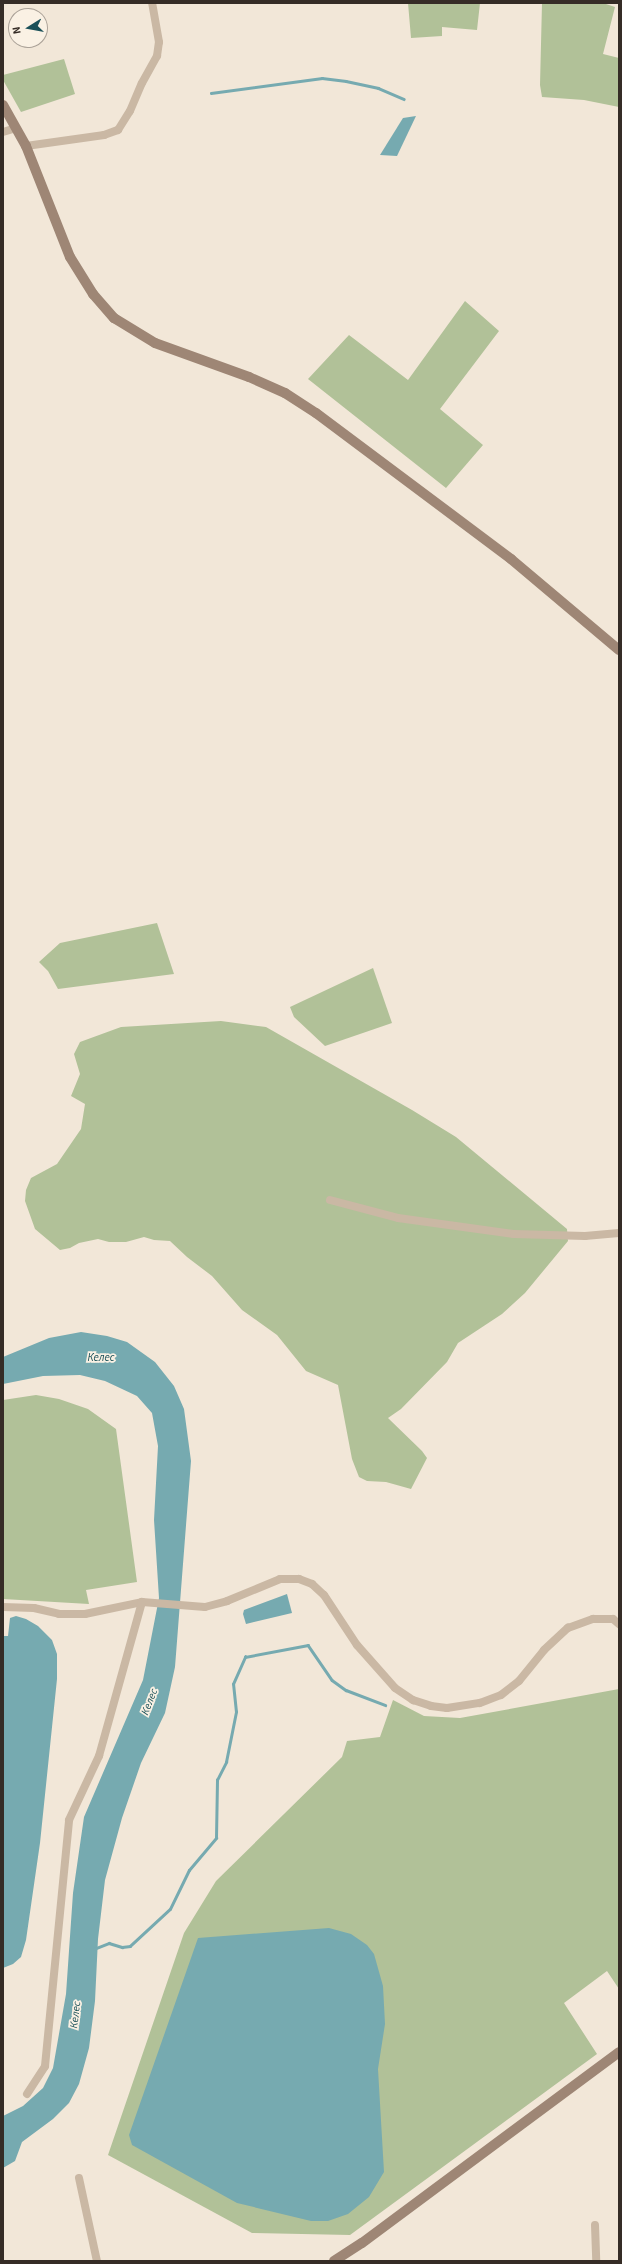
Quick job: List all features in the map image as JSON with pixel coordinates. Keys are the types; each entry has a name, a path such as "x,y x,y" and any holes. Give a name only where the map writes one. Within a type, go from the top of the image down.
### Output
{"main road":[{"path":"3,105 26,146 70,257 93,294 114,318 155,343 249,377 284,393 316,413 511,559 619,650"},
{"path":"334,2261 362,2243 619,2052"}],"street":[{"path":"26,146 104,135 118,130 130,111 142,83 157,56 158,42 152,3"},
{"path":"3,132 16,128"},
{"path":"330,1200 398,1218 514,1234 584,1236 619,1233"},
{"path":"3,1607 34,1608 59,1614 85,1614 142,1602 184,1604 198,1607 215,1605 280,1579 306,1581 324,1595 357,1645 395,1688 413,1700 431,1706 447,1708 480,1703 501,1695 519,1682 544,1650 568,1628 593,1619 613,1619 619,1624"},
{"path":"27,2094 45,2066 69,1820 99,1756 142,1602"},
{"path":"79,2178 97,2261"},
{"path":"595,2226 596,2261"}],"green space":[{"path":"408,3 480,3 477,30 442,27 442,36 411,38"},
{"path":"542,3 603,3 615,7 603,54 619,58 619,107 584,100 542,97 540,85"},
{"path":"64,59 75,94 21,112 3,80 3,75"},
{"path":"465,301 499,331 440,409 483,445 446,488 308,379 349,335 408,380"},
{"path":"157,923 174,974 58,989 48,971 39,962 60,943"},
{"path":"373,968 392,1023 325,1046 294,1017 290,1007"},
{"path":"221,1021 266,1027 412,1110 456,1137 567,1229 568,1241 525,1293 502,1314 458,1343 447,1362 401,1409 388,1418 422,1451 427,1458 411,1489 386,1482 367,1481 359,1477 352,1459 338,1385 306,1371 277,1335 242,1310 212,1276 187,1257 170,1241 154,1240 144,1237 126,1242 109,1242 98,1239 79,1243 70,1248 60,1250 35,1229 25,1201 26,1190 31,1178 57,1164 81,1129 85,1104 71,1096 80,1074 74,1054 80,1042 121,1027"},
{"path":"36,1395 59,1399 88,1409 116,1429 137,1582 86,1590 89,1604 3,1599 3,1400"},
{"path":"619,1689 619,1989 607,1971 564,2003 597,2054 350,2235 252,2233 108,2155 184,1933 216,1881 342,1757 347,1741 380,1737 393,1700 424,1716 460,1718"}],"water":[{"path":"416,116 397,156 380,155 403,118"},
{"name":"Келес","path":"81,1332 107,1336 127,1342 155,1362 174,1386 184,1409 191,1461 175,1667 165,1713 141,1763 122,1818 105,1880 98,1939 95,2001 89,2048 79,2084 69,2103 53,2119 22,2142 15,2161 3,2168 3,2116 23,2106 43,2088 53,2068 66,1994 73,1893 84,1817 143,1680 159,1598 154,1520 158,1446 152,1413 137,1396 105,1381 80,1375 43,1376 3,1384 3,1357 49,1338"},
{"path":"287,1594 292,1613 246,1624 243,1614 244,1610"},
{"path":"16,1616 26,1619 38,1626 52,1640 57,1654 57,1679 40,1843 26,1940 21,1957 13,1964 3,1968 3,1636 8,1636 10,1618"},
{"path":"329,1928 351,1934 367,1945 374,1954 383,1986 385,2024 378,2069 384,2172 369,2197 348,2214 328,2221 311,2221 237,2203 132,2145 129,2135 198,1938"}],"waterway":[{"path":"211,93 322,78 346,81 378,88 404,99"},
{"path":"94,1949 109,1943 122,1947 130,1946 170,1909 189,1870 216,1838 217,1780 226,1762 236,1712 233,1684 245,1657 308,1645 332,1680 346,1690 385,1705"}]}
